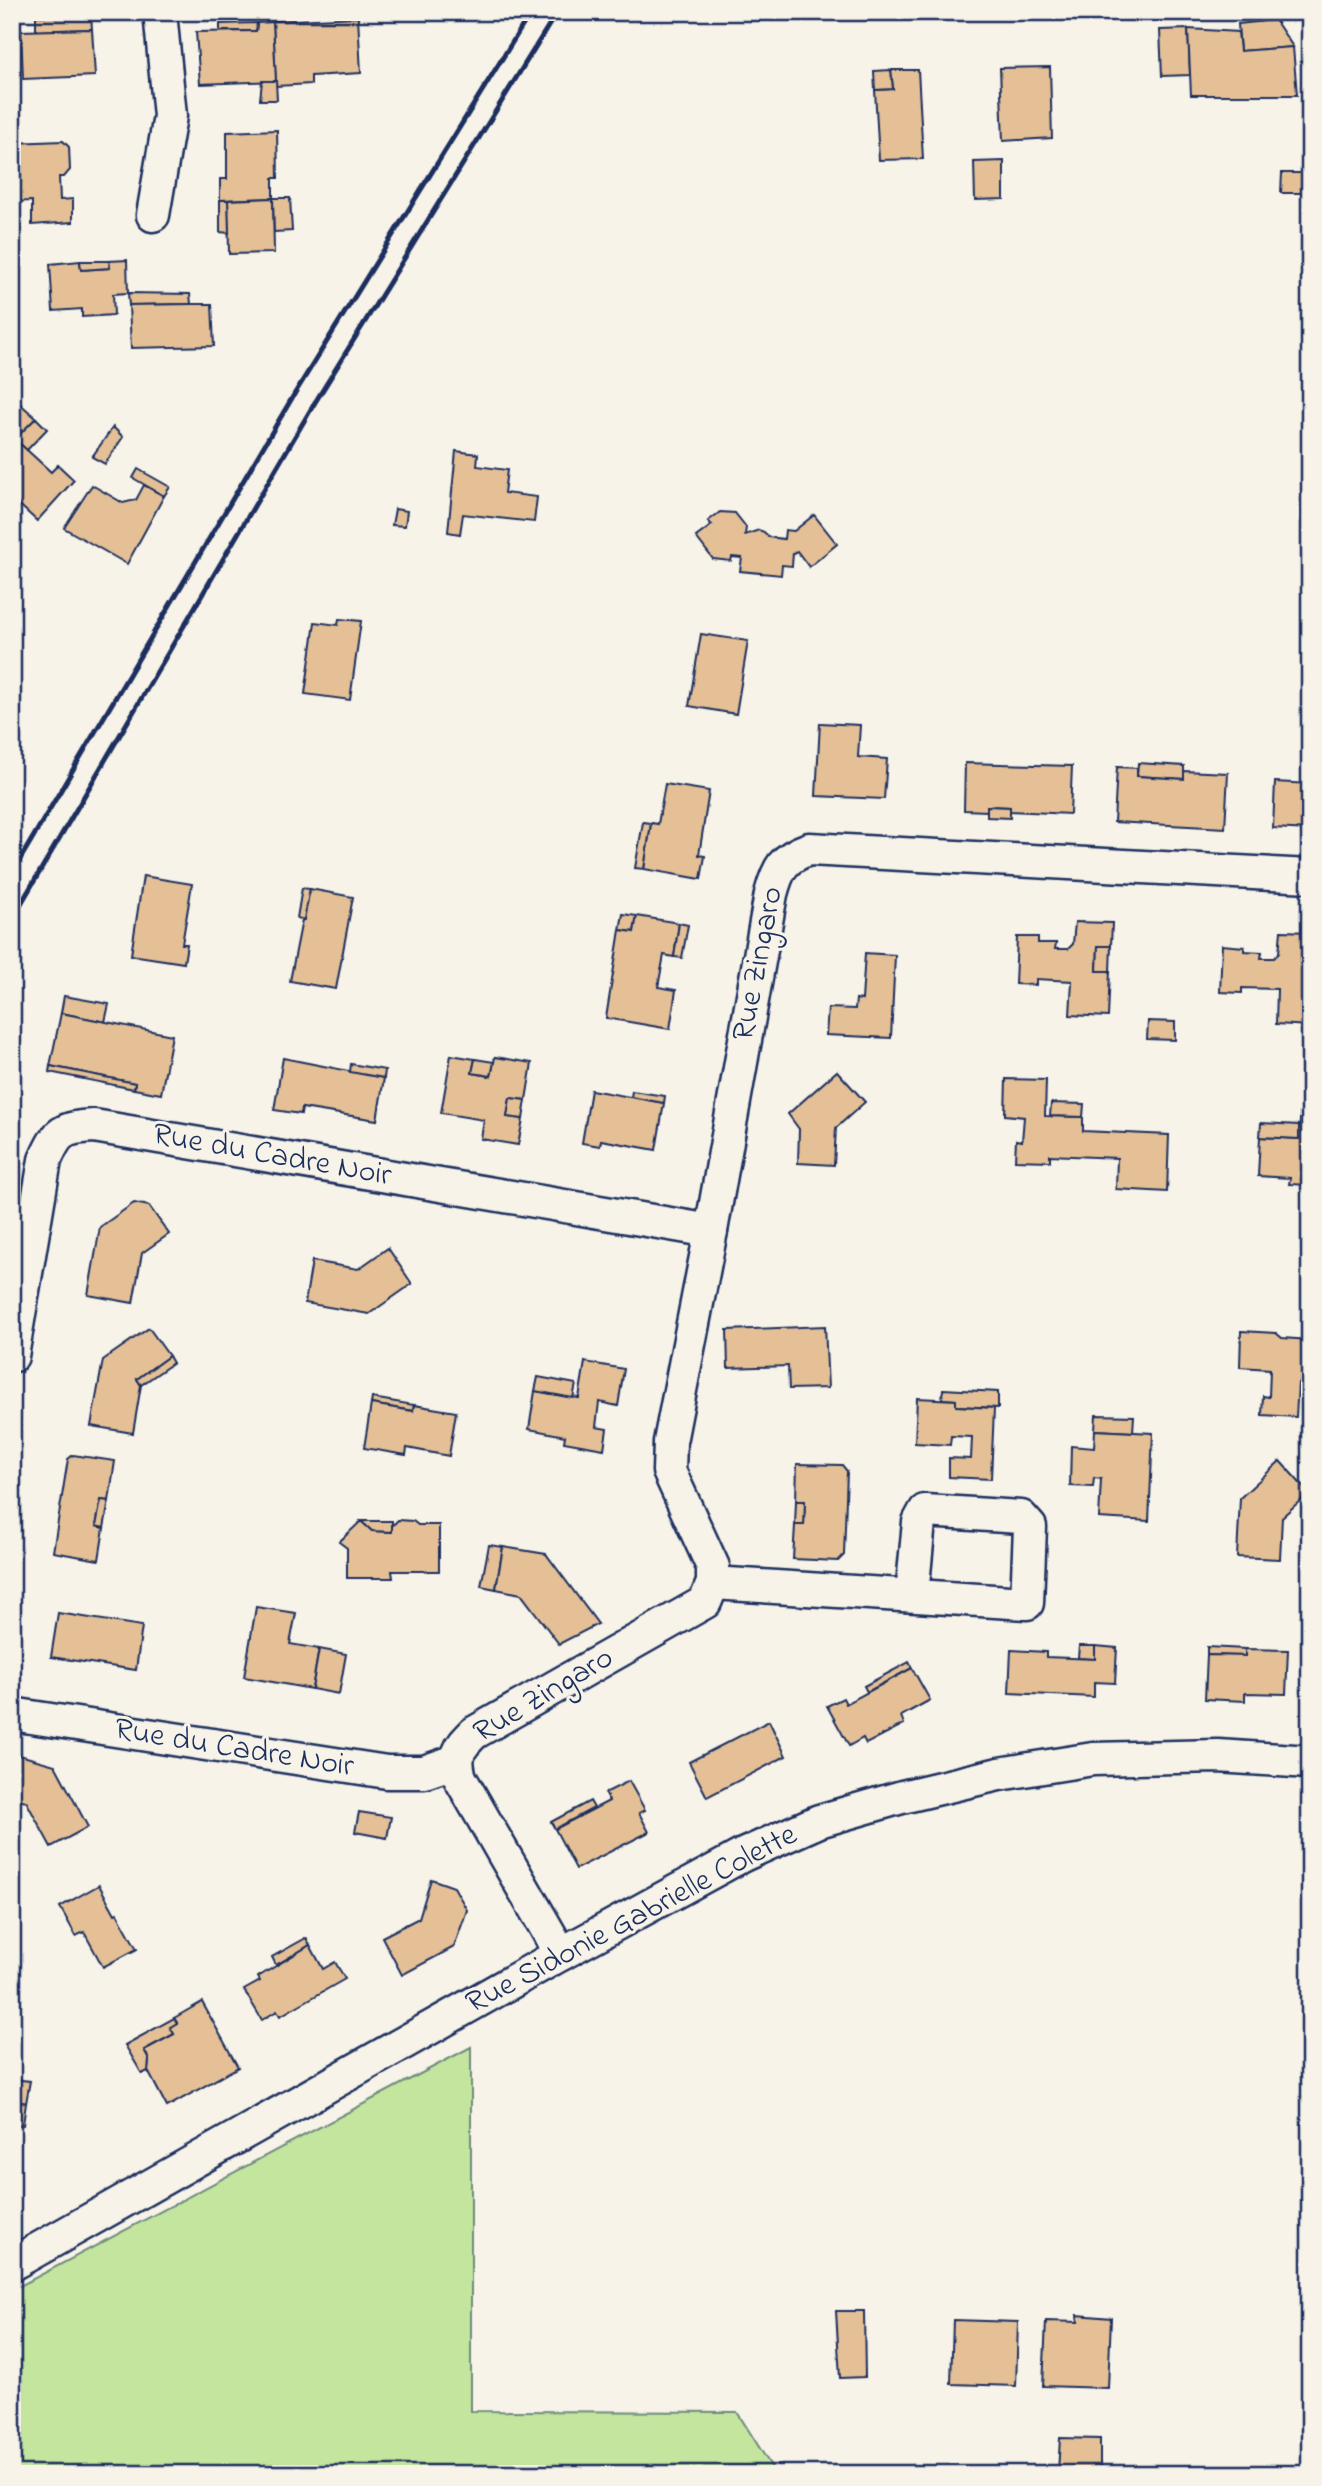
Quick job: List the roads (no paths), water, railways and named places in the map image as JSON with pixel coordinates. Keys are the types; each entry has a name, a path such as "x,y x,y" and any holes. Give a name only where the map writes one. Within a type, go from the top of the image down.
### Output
{"street":[{"path":"153,215 170,116 160,12"},
{"name":"Rue Zingaro","path":"561,1954 460,1778 456,1761 461,1746 474,1733 705,1602 713,1583 713,1567 669,1471 670,1442 771,894 778,870 792,855 809,849 1310,876"},
{"name":"Rue du Cadre Noir","path":"12,1356 46,1160 56,1137 72,1127 94,1126 711,1231"},
{"path":"713,1583 912,1595"},
{"name":"Rue du Cadre Noir","path":"12,1714 387,1772 424,1772 456,1761"},
{"name":"Rue Sidonie Gabrielle Colette","path":"12,2264 561,1954 743,1855 819,1821 902,1797 999,1774 1093,1759 1218,1756 1310,1762"}],"railway":[{"path":"12,873 295,393 531,12"},
{"path":"12,919 314,404 557,12"}]}
